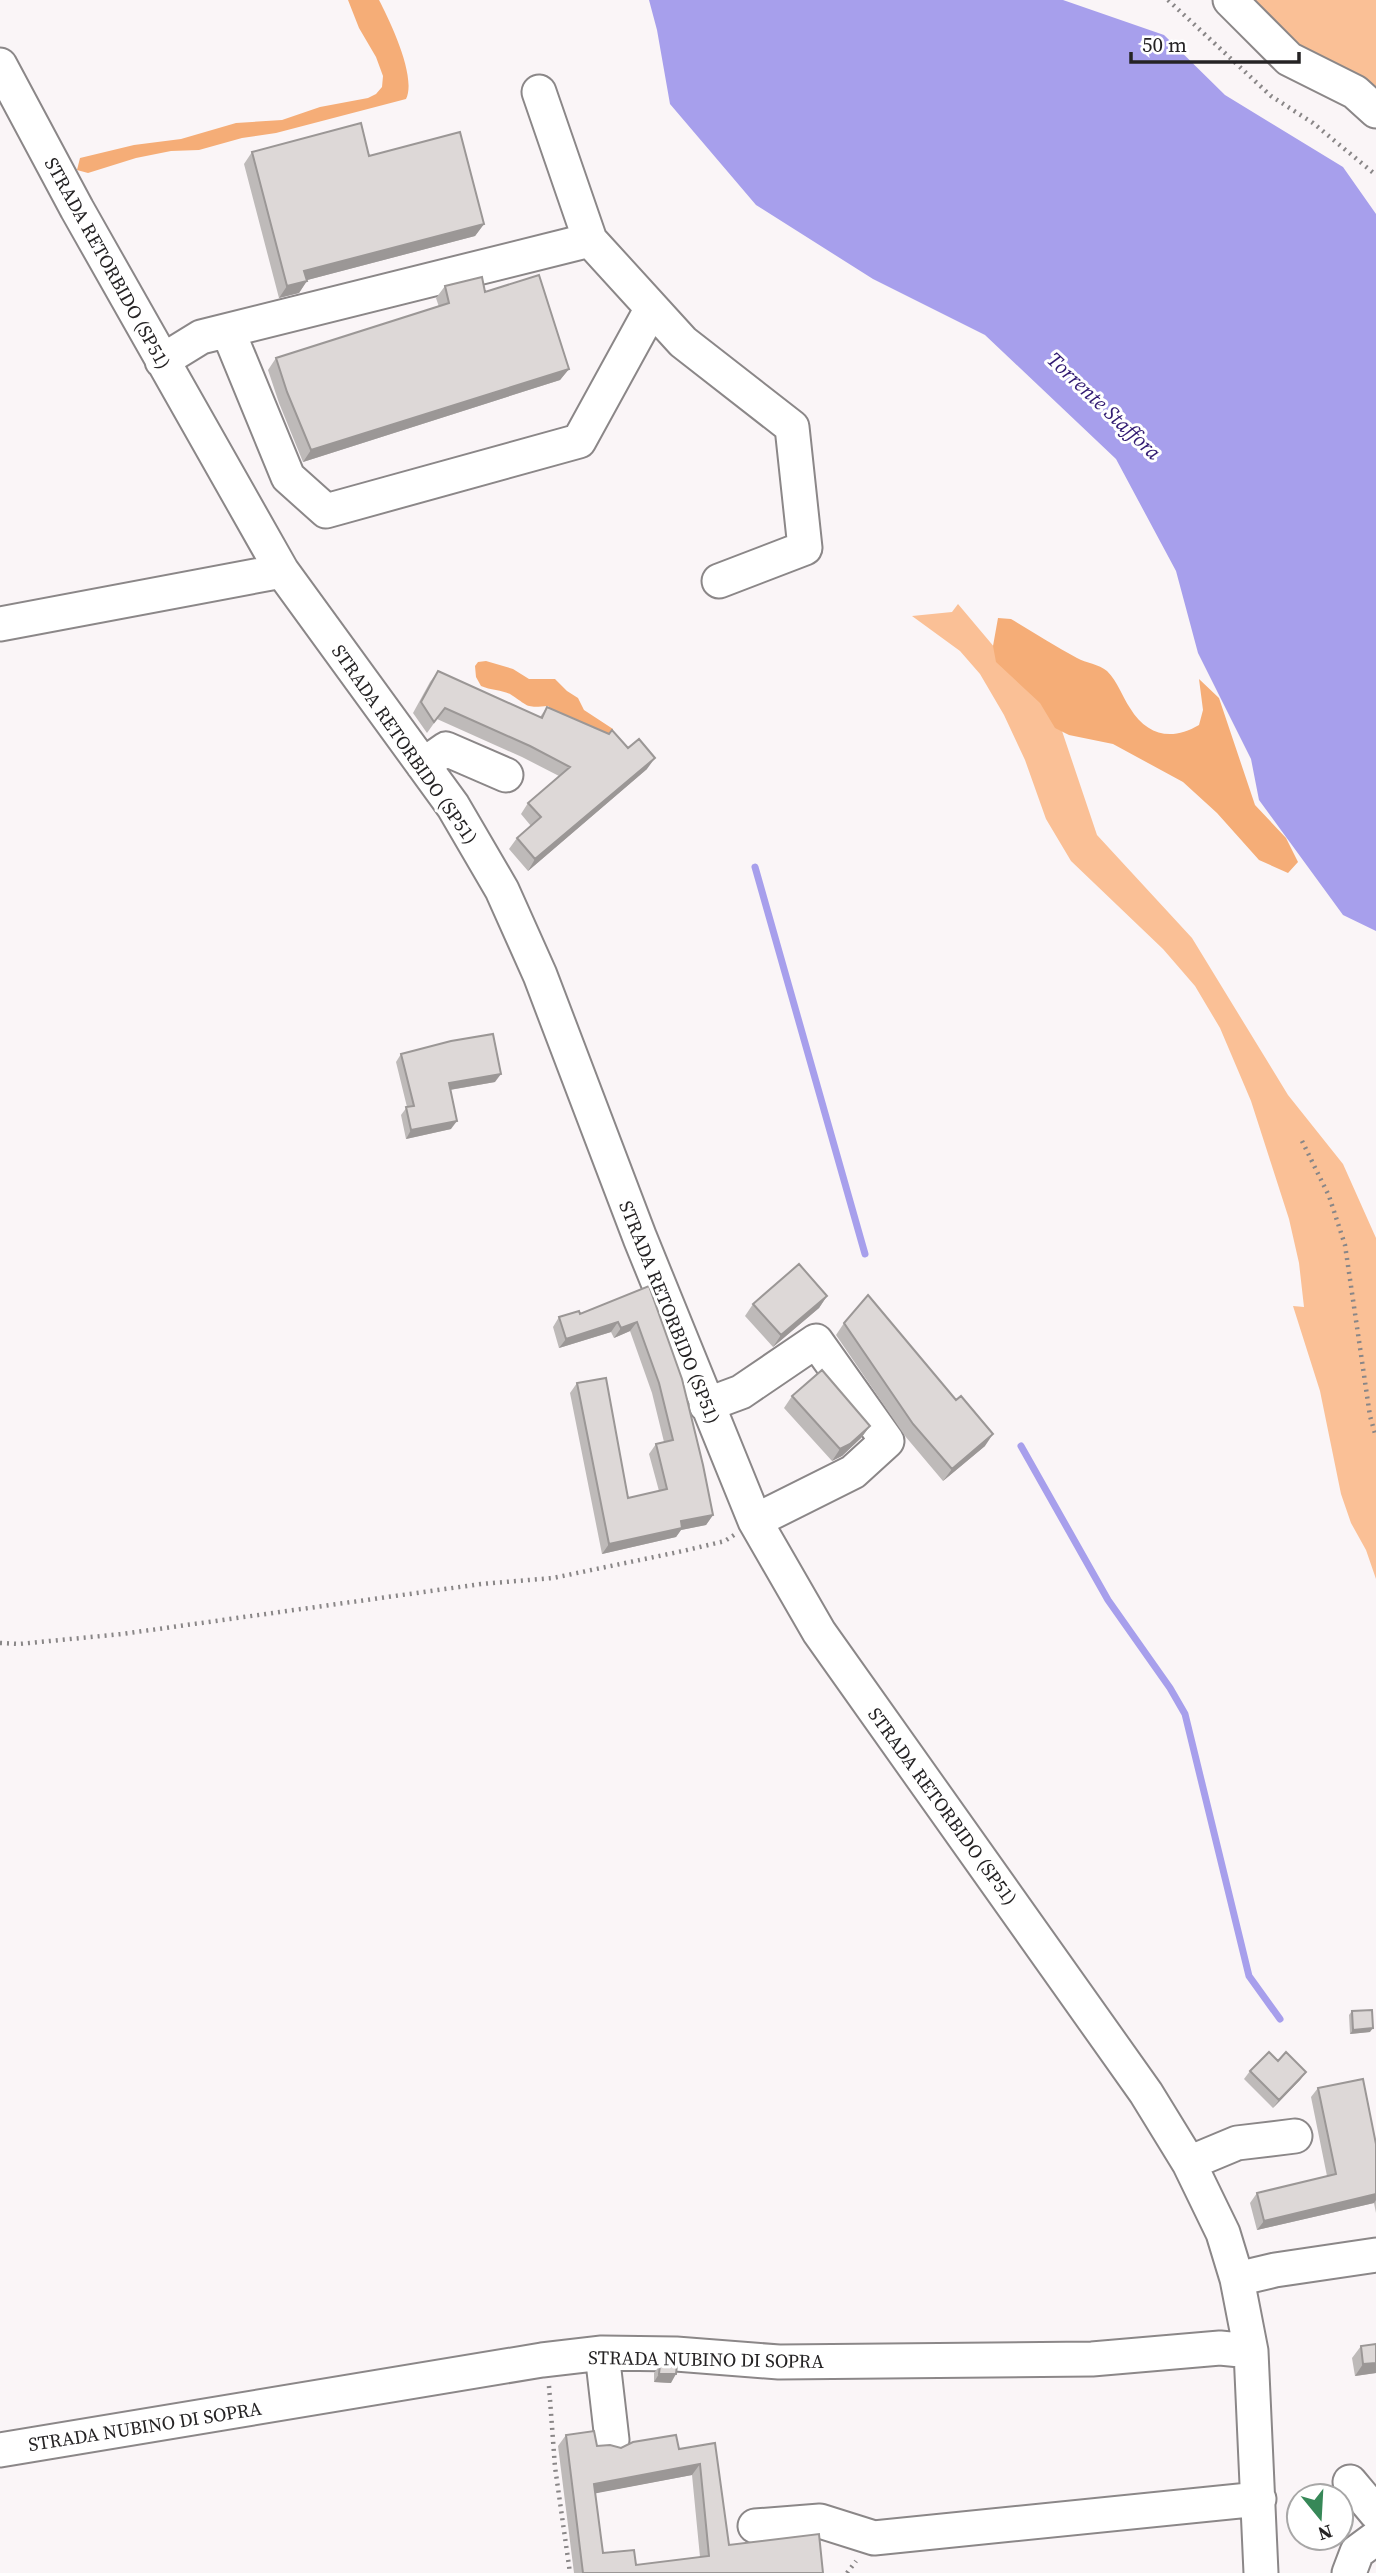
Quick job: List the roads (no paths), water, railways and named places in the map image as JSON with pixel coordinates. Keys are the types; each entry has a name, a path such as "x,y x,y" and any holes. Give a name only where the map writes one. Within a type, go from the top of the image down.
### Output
{"street":[{"path":"1230,0 1289,58 1355,92 1376,111"},
{"name":"STRADA RETORBIDO (SP51)","path":"0,65 162,361 282,572 453,806 502,890 540,975 706,1405 755,1521 819,1632 1146,2093 1189,2163 1223,2233 1237,2278 1251,2351 1261,2573"},
{"path":"539,92 590,240 683,342 792,427 805,548 719,581"},
{"path":"162,361 201,338 590,240"},
{"path":"228,331 288,477 326,511 579,441 652,308"},
{"path":"0,624 282,572"},
{"path":"423,765 446,749 506,775"},
{"path":"706,1405 741,1392 816,1341 887,1441 853,1472 755,1521"},
{"path":"1189,2163 1237,2143 1295,2136"},
{"path":"1237,2278 1376,2256"},
{"name":"STRADA NUBINO DI SOPRA","path":"0,2449 542,2360 602,2353 676,2354 803,2362 1093,2359 1220,2348 1251,2351"},
{"path":"602,2353 612,2440"},
{"path":"1355,2488 1376,2513"},
{"path":"755,2526 820,2521 874,2538 1259,2499"},
{"path":"1349,2573 1357,2552 1376,2538"}],"water":[{"name":"Torrente Staffora","path":"649,0 1063,0 1164,35 1225,95 1343,167 1376,214 1376,931 1343,915 1259,800 1251,759 1198,653 1176,571 1116,459 985,335 873,279 756,205 670,104"}],"waterway":[{"path":"755,867 865,1254"},
{"path":"1021,1446 1108,1600 1170,1688 1185,1714 1249,1976 1280,2019"}]}
